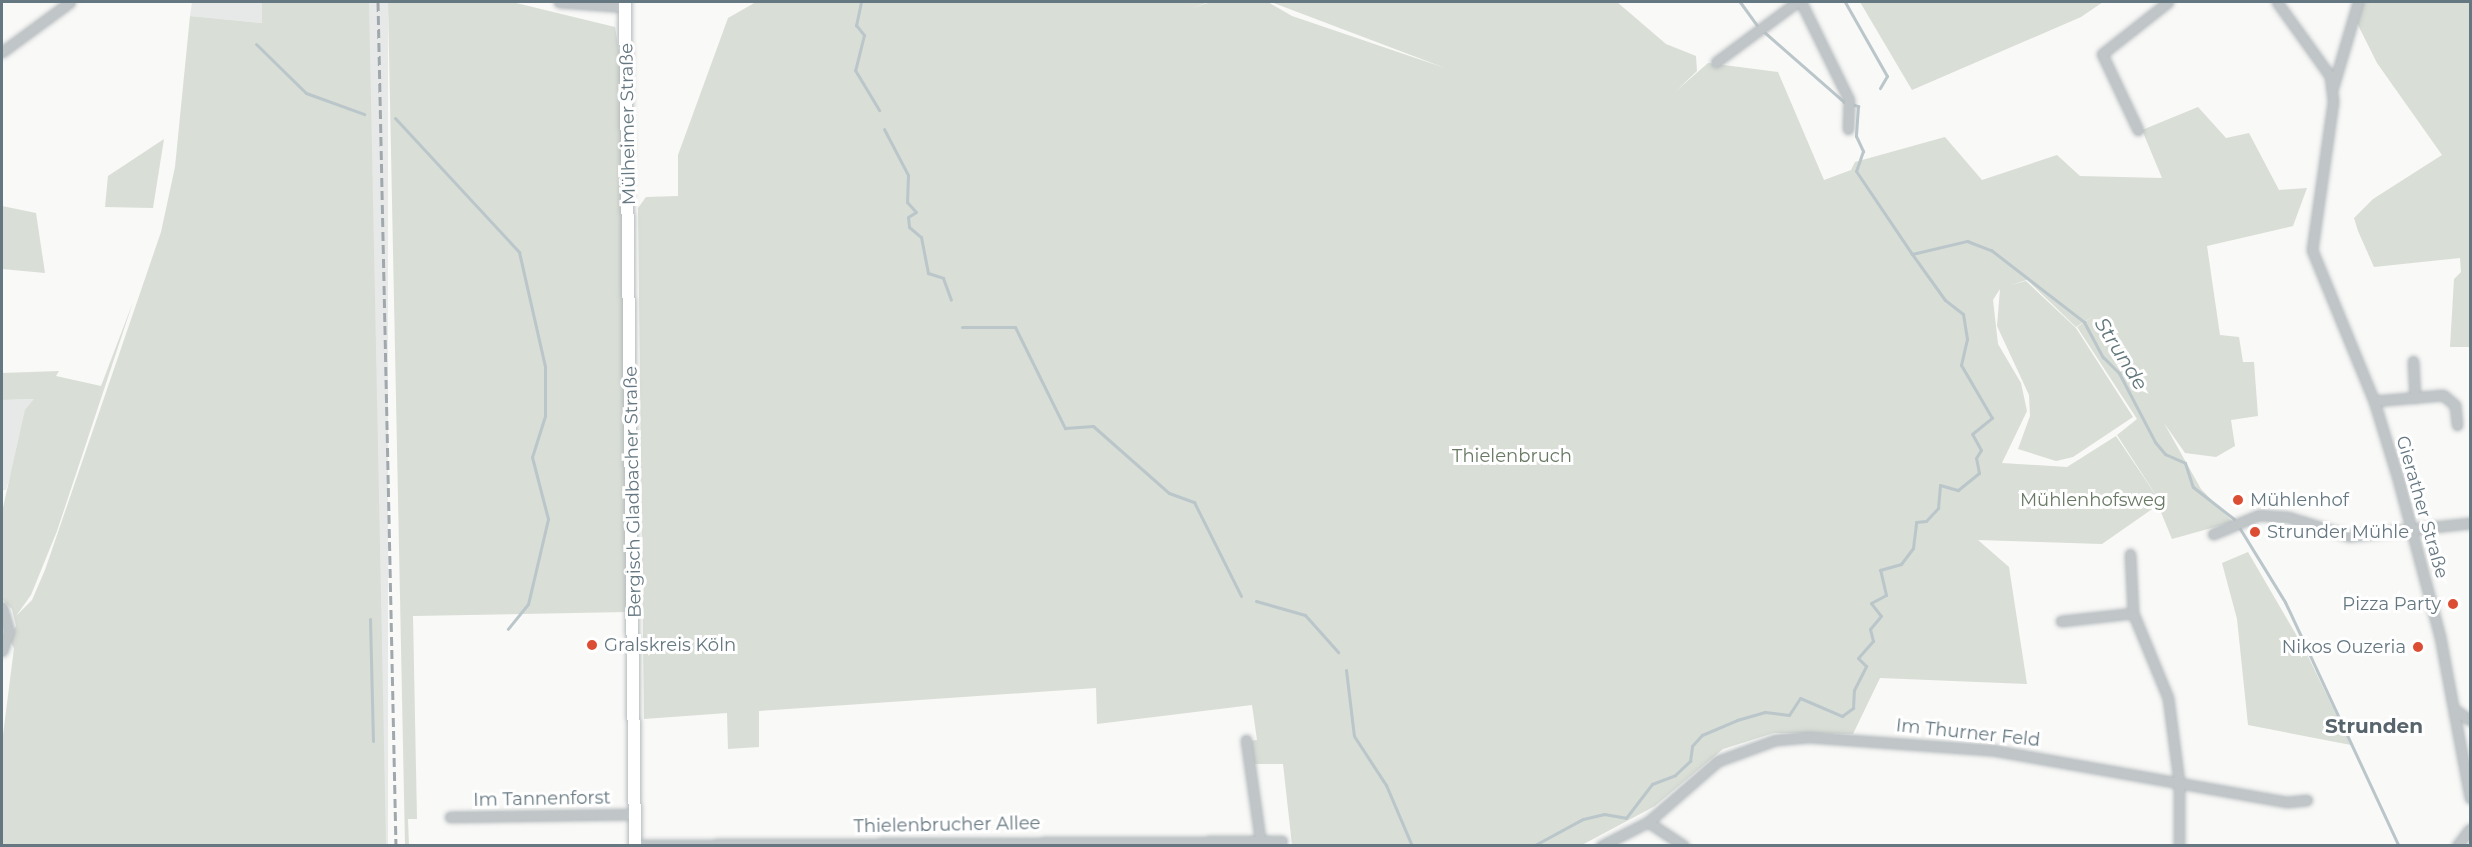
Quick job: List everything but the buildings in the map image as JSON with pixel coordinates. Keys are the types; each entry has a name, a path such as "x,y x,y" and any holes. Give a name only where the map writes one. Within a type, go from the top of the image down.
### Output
{"main road":[{"name":"Mülheimer Straße","path":"626,4 630,246"},
{"name":"Bergisch Gladbacher Straße","path":"630,246 635,845"}],"street":[{"path":"2,52 70,2"},
{"path":"559,2 626,4"},
{"path":"1716,62 1799,2 1850,103 1848,129"},
{"path":"2138,130 2102,54 2168,2"},
{"name":"Gierather Straße","path":"2277,2 2322,60 2332,89 2312,250 2374,401 2412,530 2454,709 2470,798"},
{"path":"2332,89 2358,2"},
{"path":"2413,361 2415,398"},
{"path":"2374,401 2443,395 2455,405 2457,425"},
{"path":"2213,534 2259,515 2288,517 2349,536 2470,523"},
{"path":"2130,554 2133,613 2168,698 2179,782 2179,846"},
{"path":"2,607 9,631 2,651"},
{"path":"2061,621 2133,613"},
{"path":"2454,709 2470,720"},
{"name":"Im Thurner Feld","path":"1601,846 1648,822 1718,761 1765,742 1809,737 1992,750 2287,802 2307,800"},
{"path":"1246,740 1260,842"},
{"name":"Im Tannenforst","path":"450,817 635,814"},
{"path":"1648,822 1684,846"},
{"path":"2457,846 2470,829"},
{"name":"Thielenbrucher Allee","path":"635,845 1282,841"}],"shaded area":[{"path":"192,2 262,2 262,23 190,16"},
{"path":"369,2 388,2 388,845 369,845"},
{"path":"35,399 6,490 2,490 2,400"}],"green space":[{"path":"262,2 369,2 386,845 2,845 2,743 14,648 9,639 16,626 12,609 2,599 2,512 25,410 34,399 2,400 2,373 59,371 56,376 101,386 133,302 57,531 31,595 16,616 32,600 45,570 161,232 175,167 190,16 262,23"},
{"path":"388,2 512,2 615,27 623,76 627,612 413,616 417,819 408,819 409,846 405,845"},
{"name":"Thielenbruch","path":"756,2 1209,2 1192,8 1211,2 1268,2 1292,16 1445,68 1271,2 1617,2 1666,44 1696,56 1697,71 1675,92 1708,63 1778,72 1824,180 1851,170 1855,162 1945,137 1982,180 2057,155 2080,176 2162,178 2142,130 2198,107 2226,138 2249,133 2279,190 2307,188 2293,226 2207,246 2220,335 2239,337 2243,362 2254,362 2258,416 2231,420 2235,446 2216,457 2185,453 2164,423 2201,489 2233,522 2172,539 2158,505 2102,544 1978,540 2009,567 2027,684 1880,678 1853,734 1774,733 1723,749 1655,806 1580,846 1292,845 1283,764 1252,764 1249,741 1257,740 1252,705 1097,724 1096,688 759,711 759,747 728,749 727,713 644,719 638,208 646,197 678,196 678,155 728,18","holes":["2027,280 2076,327 2095,315 2077,327 2137,419 2117,435 2161,503 2116,436 2067,467 2002,463 2027,411 2021,383 1998,344 1993,300 2000,289 1997,326 2029,395 2030,416 2018,449 2056,461 2073,457 2133,417 2076,328 2026,281 2010,285"]},
{"path":"1860,2 2103,2 2081,17 1912,90"},
{"path":"2363,2 2470,2 2470,347 2450,347 2454,279 2461,272 2460,258 2374,267 2358,231 2354,218 2373,199 2442,155 2377,63 2356,21"},
{"path":"164,139 153,208 105,207 108,176"},
{"path":"2,206 36,213 45,273 2,269"},
{"path":"2248,552 2305,650 2351,745 2248,725 2237,619 2222,563"}],"waterway":[{"path":"861,2 856,25 864,35 855,70 879,110"},
{"name":"Strunde","path":"1740,2 1758,27"},
{"path":"1845,2 1887,76 1880,88"},
{"name":"Strunde","path":"1763,31 1844,102 1858,106 1856,136 1863,151 1856,171 1912,254 1967,241 1991,250 2084,322 2103,357 2119,373 2155,442 2165,454 2185,463 2193,487 2234,519 2285,602 2399,846"},
{"path":"256,44 306,93 364,114"},
{"path":"395,118 519,252 545,366 545,416 532,457 548,519 528,604 508,629"},
{"path":"884,129 908,175 907,202 916,212 908,217 909,227 921,237 928,273 943,278 951,300"},
{"path":"1533,846 1583,819 1604,814 1626,818 1652,784 1675,775 1690,761 1692,746 1702,735 1737,720 1765,712 1789,715 1800,698 1842,716 1853,708 1854,690 1866,666 1858,658 1873,641 1870,629 1881,616 1871,603 1886,595 1880,570 1901,564 1913,548 1916,522 1926,521 1938,508 1940,485 1958,490 1979,473 1976,458 1981,450 1972,434 1992,418 1961,365 1967,339 1963,314 1945,300 1912,254"},
{"path":"962,327 1015,327 1065,428 1093,426 1169,493 1194,502 1241,596"},
{"path":"1256,601 1305,615 1338,652"},
{"path":"370,619 373,741"},
{"path":"1346,670 1354,736 1386,785 1412,846"}],"railway":[{"path":"378,2 396,846"}],"place":[{"name":"Mühlenhof","path":"2238,500"},
{"name":"Strunder Mühle","path":"2255,532"},
{"name":"Pizza Party","path":"2453,604"},
{"name":"Gralskreis Köln","path":"592,645"},
{"name":"Nikos Ouzeria","path":"2418,647"}],"district":[{"name":"Strunden","path":"2374,726"}],"park label":[{"name":"Mühlenhofsweg","path":"2093,500"}]}
